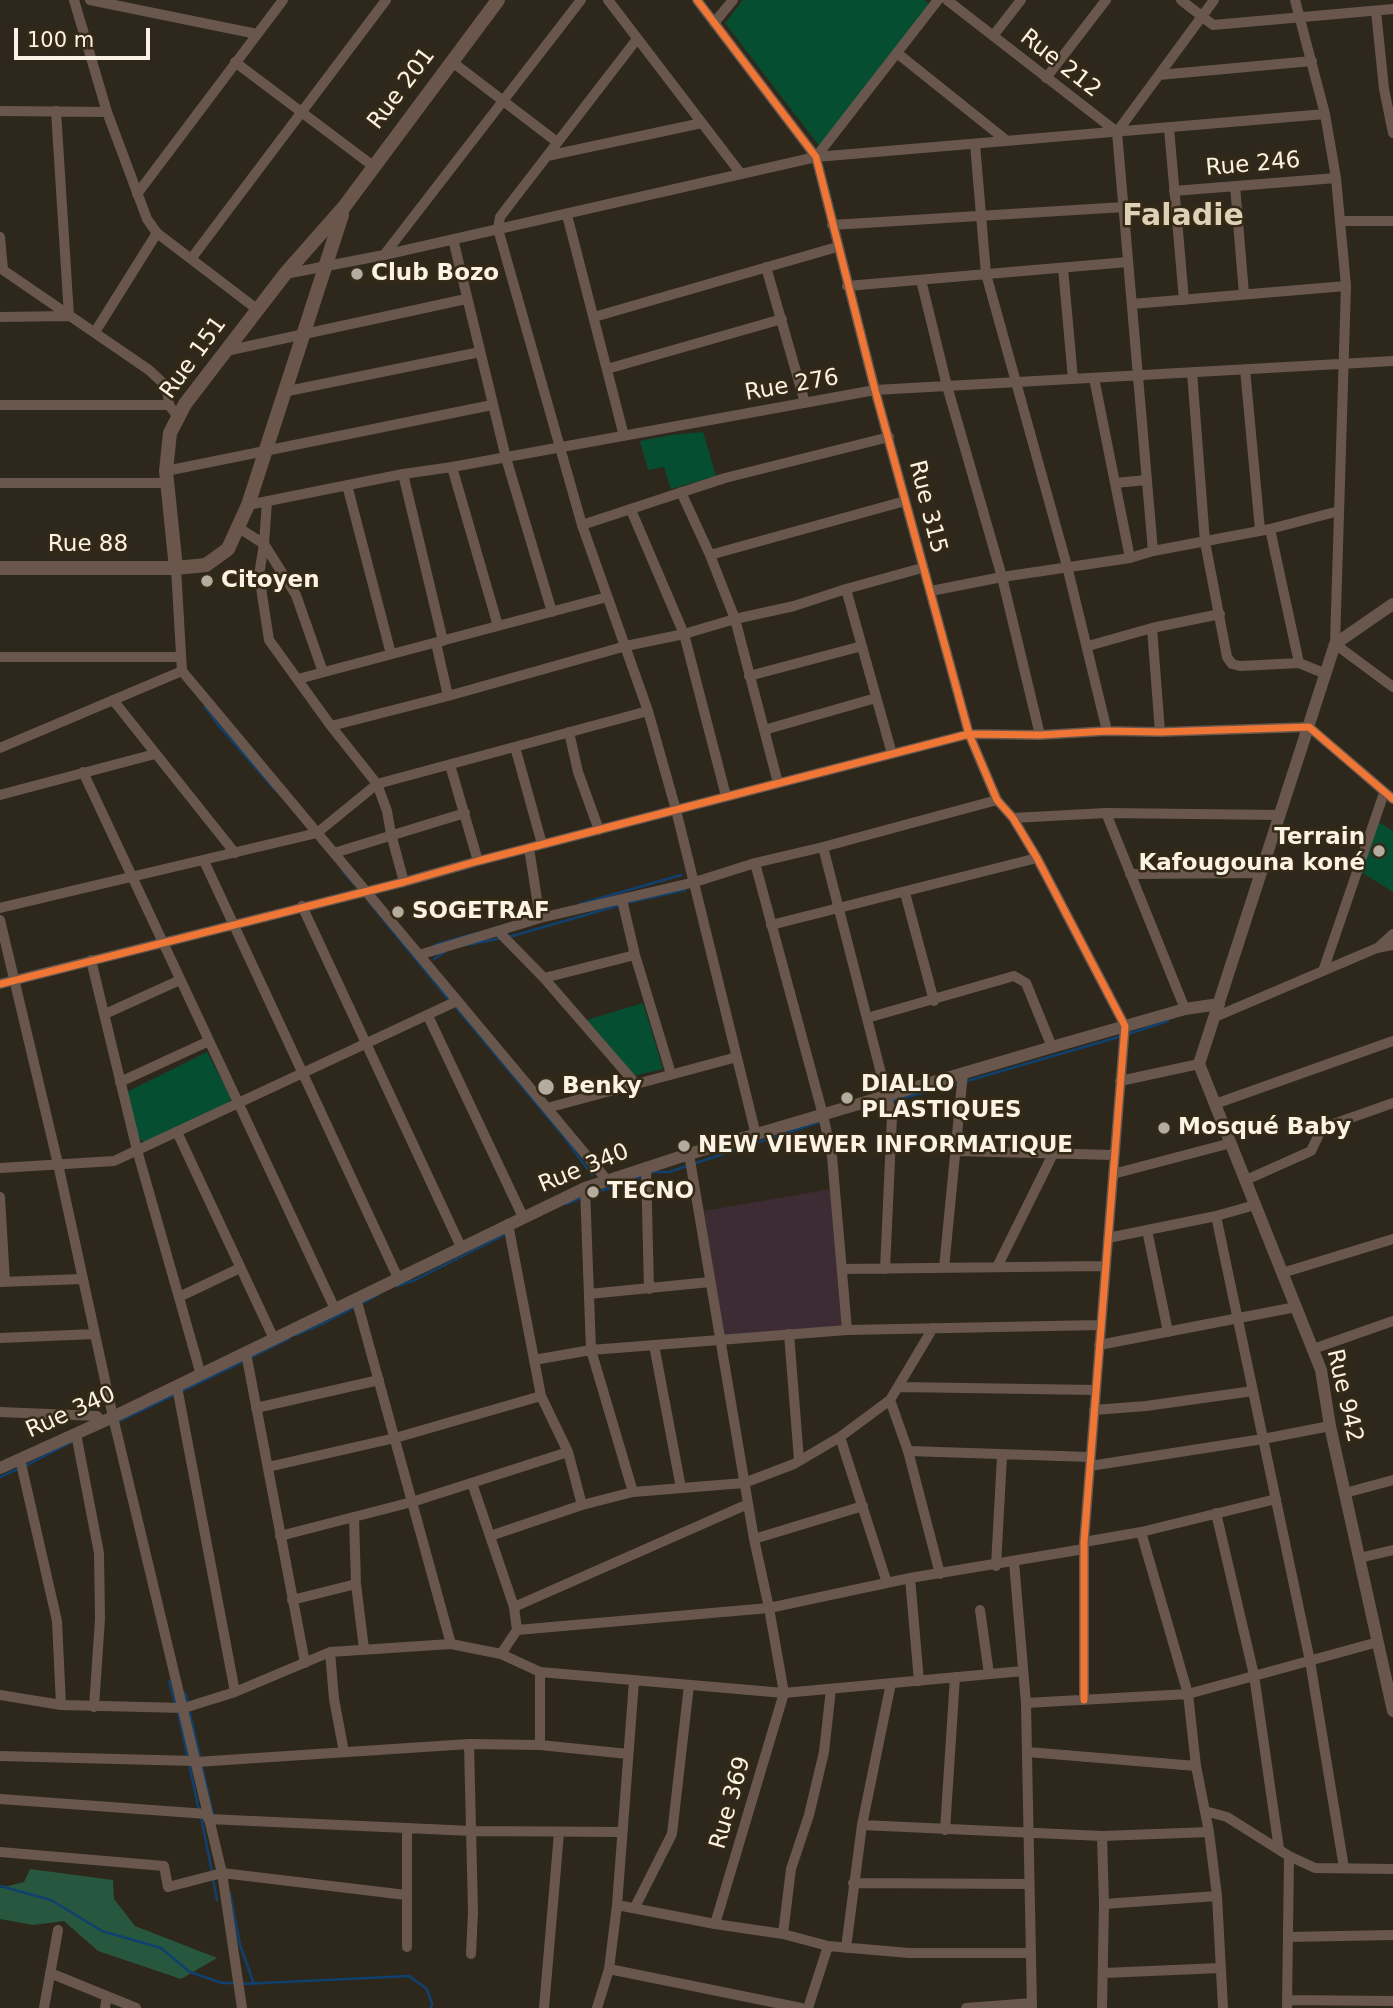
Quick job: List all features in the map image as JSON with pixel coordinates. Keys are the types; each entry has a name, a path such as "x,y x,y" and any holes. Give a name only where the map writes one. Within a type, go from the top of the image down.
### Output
{"main road":[{"name":"Rue 201","path":"344,207 498,0"},
{"name":"Rue 88","path":"0,568 176,568 206,565 228,549 248,505 344,207"},
{"name":"Rue 151","path":"176,568 166,477 170,433 186,404 285,274 344,207"}],"street":[{"path":"74,0 107,112 147,219 157,233 258,310"},
{"path":"90,0 257,34"},
{"path":"137,194 283,0"},
{"path":"191,259 386,0"},
{"path":"384,255 580,0"},
{"path":"608,0 741,174"},
{"name":"Rue 315","path":"697,0 816,158 847,286 969,734 997,800 1013,818 1037,858 1125,1026"},
{"path":"715,23 733,0"},
{"path":"816,158 938,0"},
{"name":"Rue 212","path":"947,0 1117,132"},
{"path":"993,36 1021,0"},
{"path":"1046,78 1106,0"},
{"path":"1181,0 1213,25 1393,9"},
{"path":"1153,551 1117,132 1214,0"},
{"path":"1120,1081 1199,1064 1335,644 1346,286 1336,178 1325,114 1296,0"},
{"path":"1376,11 1389,88 1393,133"},
{"path":"637,38 500,218 498,229 582,525 648,711 695,882 756,1135"},
{"path":"897,54 1007,141"},
{"path":"451,61 557,142"},
{"path":"1158,75 1312,61"},
{"path":"235,62 373,166"},
{"path":"0,111 107,112"},
{"path":"56,111 69,316"},
{"path":"285,274 384,255 816,158 1325,114"},
{"path":"547,156 702,123"},
{"path":"1169,128 1184,300"},
{"path":"975,144 986,274 1067,566 1107,731"},
{"name":"Rue 246","path":"1174,191 1336,178"},
{"path":"1235,186 1244,295"},
{"path":"832,225 1124,207"},
{"path":"567,215 624,436"},
{"path":"1340,221 1393,221"},
{"path":"95,332 157,233"},
{"path":"0,237 2,269 95,332 163,383 169,405 178,417"},
{"path":"453,239 506,458 552,612"},
{"path":"594,317 837,247"},
{"path":"847,286 1128,262"},
{"path":"766,267 805,403"},
{"path":"1063,268 1073,379"},
{"path":"921,280 947,386 1002,577 1040,735"},
{"path":"1132,304 1346,286"},
{"path":"226,351 466,299"},
{"path":"0,317 69,316"},
{"path":"607,369 782,319"},
{"path":"283,392 480,352"},
{"name":"Rue 276","path":"248,505 402,474 506,458 875,390 1393,361"},
{"path":"1245,369 1265,529 1299,663"},
{"path":"1192,372 1205,542 1227,657 1232,664 1240,666 1299,663 1326,674"},
{"path":"1094,377 1130,558"},
{"path":"0,405 169,405"},
{"path":"0,483 166,477 263,453 492,405"},
{"path":"582,525 681,492 889,437"},
{"path":"452,467 498,626"},
{"path":"402,474 440,642 448,696"},
{"path":"1115,483 1147,480"},
{"path":"347,485 391,654"},
{"path":"681,492 735,619 778,783"},
{"path":"267,501 259,575 269,640 377,784 387,811 404,882"},
{"path":"710,555 905,501"},
{"path":"631,510 684,635 726,796"},
{"path":"931,591 1067,566 1130,558 1339,510"},
{"path":"239,528 264,544 296,595 323,672"},
{"path":"176,568 182,671 607,1180"},
{"path":"331,726 626,646 684,635 735,619 794,606 922,568"},
{"path":"846,589 892,754"},
{"path":"298,679 607,597"},
{"path":"1335,644 1393,604"},
{"path":"1088,646 1152,628 1220,614"},
{"path":"1152,628 1160,732"},
{"path":"1335,644 1393,687"},
{"path":"749,676 862,646"},
{"path":"0,657 181,657"},
{"path":"0,748 182,671"},
{"path":"764,730 876,698"},
{"path":"113,700 235,853"},
{"path":"0,908 317,833 377,784 648,711"},
{"path":"0,984 404,882 969,734 1040,735 1308,727 1389,796 1323,971"},
{"path":"569,732 578,772 598,830"},
{"path":"515,747 542,844"},
{"path":"0,795 155,754"},
{"path":"450,765 478,861"},
{"path":"83,772 335,1309"},
{"path":"419,955 540,918 695,882 755,863 823,848 997,800"},
{"path":"334,853 465,813"},
{"path":"1013,818 1106,813 1280,815"},
{"path":"1106,813 1185,1009"},
{"path":"529,848 540,918"},
{"path":"823,848 892,1116 885,1269"},
{"path":"771,925 1037,858"},
{"path":"204,861 398,1278"},
{"path":"755,863 832,1156 847,1330"},
{"path":"1130,874 1261,873"},
{"path":"905,893 934,1001"},
{"path":"622,900 635,955 671,1074"},
{"path":"302,906 461,1247"},
{"path":"0,920 95,1334 107,1420 184,1708 222,1872 242,2005"},
{"path":"499,932 544,978 635,1083"},
{"path":"1377,948 1393,934"},
{"path":"1215,1017 1377,948 1393,945"},
{"path":"544,978 635,955"},
{"path":"91,960 137,1150 201,1375"},
{"path":"867,1018 1014,976 1026,983 1052,1047"},
{"path":"105,1014 180,980"},
{"path":"0,1168 114,1161 457,1001"},
{"name":"Rue 340","path":"0,1468 177,1387 585,1188 689,1154 1052,1047 1185,1009 1219,1004"},
{"path":"428,1016 523,1217"},
{"path":"1084,1700 1084,1546 1125,1026"},
{"path":"120,1082 209,1041"},
{"path":"1215,1104 1393,1041"},
{"path":"547,1108 737,1057"},
{"name":"Rue 942","path":"1199,1064 1321,1370 1330,1426 1393,1711"},
{"path":"944,1268 963,1073"},
{"path":"1246,1180 1311,1151 1322,1128 1393,1103"},
{"path":"177,1132 274,1339"},
{"path":"1113,1174 1231,1143"},
{"path":"955,1151 1115,1154"},
{"path":"997,1267 1054,1152"},
{"path":"689,1154 744,1483 783,1693"},
{"path":"646,1167 649,1289"},
{"path":"585,1188 591,1350 633,1492"},
{"path":"0,1197 2,1282 83,1279"},
{"path":"1108,1238 1216,1216 1255,1205"},
{"path":"1216,1216 1310,1661 1344,1868"},
{"path":"508,1224 541,1395 568,1452 582,1506"},
{"path":"1147,1230 1168,1332"},
{"path":"1282,1273 1393,1239"},
{"path":"842,1269 1105,1266"},
{"path":"179,1297 240,1268"},
{"path":"590,1294 710,1282"},
{"path":"356,1298 451,1644"},
{"path":"1099,1345 1296,1307"},
{"path":"1313,1349 1393,1321"},
{"path":"534,1360 591,1350 847,1330 1101,1325"},
{"path":"490,1536 633,1492 744,1483 799,1460 840,1437 890,1400 933,1328"},
{"path":"0,1338 95,1334"},
{"path":"789,1334 799,1460"},
{"path":"654,1345 681,1488"},
{"path":"246,1353 305,1662"},
{"path":"256,1408 379,1380"},
{"path":"177,1387 235,1692"},
{"path":"900,1387 1096,1390"},
{"path":"1094,1410 1146,1406 1253,1391"},
{"path":"268,1466 395,1438 541,1395"},
{"path":"890,1400 908,1451 940,1574"},
{"path":"0,1412 97,1416 107,1420"},
{"path":"908,1451 1090,1462 1263,1439 1330,1426"},
{"path":"76,1434 99,1553 100,1619 94,1707"},
{"path":"840,1437 887,1583"},
{"path":"280,1536 412,1502 568,1452"},
{"path":"996,1566 1002,1456"},
{"path":"20,1459 57,1622 61,1705"},
{"path":"1345,1493 1393,1479"},
{"path":"472,1483 514,1607 517,1630 501,1654"},
{"path":"517,1630 769,1608 910,1578 996,1566 1276,1499"},
{"path":"514,1607 748,1504"},
{"path":"754,1539 863,1506"},
{"path":"1216,1513 1254,1675 1279,1849"},
{"path":"354,1517 356,1584 364,1650"},
{"path":"1141,1532 1188,1693 1196,1766 1209,1832 1217,1896 1223,2008"},
{"path":"1359,1558 1393,1550"},
{"path":"966,2008 1032,2006 1028,1752 1014,1562"},
{"path":"910,1578 919,1681"},
{"path":"292,1600 356,1584"},
{"path":"980,1610 989,1674"},
{"path":"1026,1703 1188,1693 1378,1642"},
{"path":"0,1695 61,1705 184,1708 235,1692 330,1652 451,1644 501,1654 540,1672 783,1693 1023,1671"},
{"path":"330,1652 334,1699 344,1752"},
{"path":"540,1672 540,1745"},
{"path":"945,1830 955,1677"},
{"path":"597,2008 609,1969 617,1905 634,1681"},
{"path":"846,1948 862,1825 891,1684"},
{"path":"635,1908 672,1834 689,1685"},
{"path":"783,1934 791,1869 809,1815 824,1752 831,1689"},
{"name":"Rue 369","path":"715,1924 783,1693"},
{"path":"469,1744 474,1912 471,1954"},
{"path":"0,1756 196,1762 469,1744 540,1745 628,1754"},
{"path":"1028,1752 1196,1766"},
{"path":"0,1799 208,1816 407,1828 559,1833 622,1832"},
{"path":"1205,1811 1227,1817 1289,1856 1315,1868 1393,1869"},
{"path":"862,1825 1102,1836 1209,1832"},
{"path":"407,1828 407,1947"},
{"path":"544,2008 559,1833"},
{"path":"1102,1836 1102,2008"},
{"path":"0,1852 164,1866 168,1887 222,1872 406,1895"},
{"path":"1289,1856 1287,2004 1393,2001"},
{"path":"853,1883 1029,1884"},
{"path":"1104,1904 1217,1896"},
{"path":"617,1905 783,1934 828,1946 909,1953 1030,1953"},
{"path":"44,2008 58,1930"},
{"path":"1287,1937 1393,1935"},
{"path":"808,2008 828,1946"},
{"path":"1104,1973 1220,1968"},
{"path":"609,1969 801,2008"},
{"path":"50,1973 136,2008"},
{"path":"105,2008 107,1996"}],"shaded area":[{"path":"831,1189 842,1329 724,1336 704,1211"}],"green space":[{"path":"743,0 924,0 929,4 820,147 725,23"},
{"path":"703,432 716,476 671,489 664,467 648,470 640,441"},
{"name":"Terrain Kafougouna koné","path":"1378,822 1393,831 1393,892 1358,870"},
{"path":"643,1003 663,1069 633,1076 583,1021"},
{"path":"207,1052 231,1098 228,1104 146,1143 138,1138 127,1092"},
{"path":"30,1869 113,1880 114,1899 135,1926 217,1958 181,1979 98,1951 64,1921 33,1925 0,1919 0,1888 24,1882"}],"waterway":[{"path":"205,707 275,790"},
{"path":"342,870 354,884"},
{"path":"580,904 681,875"},
{"path":"626,903 685,890"},
{"path":"369,902 449,1000"},
{"path":"509,937 620,905"},
{"path":"435,945 476,933"},
{"path":"467,945 502,938"},
{"path":"434,959 445,952"},
{"path":"454,1005 565,1138 592,1175"},
{"path":"1128,1034 1168,1021"},
{"path":"967,1081 1122,1036"},
{"path":"892,1101 960,1083"},
{"path":"651,1172 669,1172 822,1121"},
{"path":"589,1194 642,1176"},
{"path":"566,1204 583,1197"},
{"path":"397,1286 415,1280 508,1233"},
{"path":"296,1335 378,1295"},
{"path":"250,1358 290,1338"},
{"path":"180,1392 244,1361"},
{"path":"117,1422 174,1395"},
{"path":"25,1466 76,1440"},
{"path":"0,1477 20,1468"},
{"path":"169,1681 176,1705"},
{"path":"185,1693 188,1702"},
{"path":"189,1709 213,1815"},
{"path":"178,1711 199,1811"},
{"path":"201,1817 212,1872"},
{"path":"213,1879 217,1900"},
{"path":"0,1886 51,1900 102,1931 161,1948 190,1972 222,1983 235,1983"},
{"path":"230,1893 240,1945 254,1984"},
{"path":"241,1984 409,1976 427,1989 431,2008"}],"cycle path":[{"path":"697,0 816,157 875,390 969,734 997,800 1013,818 1037,858 1125,1026 1084,1542 1084,1700"},
{"path":"0,984 404,882 969,734 1040,735 1309,727 1393,799"}],"place":[{"name":"Club Bozo","path":"357,274"},
{"name":"Citoyen","path":"207,581"},
{"name":"Terrain Kafougouna koné","path":"1379,851"},
{"name":"SOGETRAF","path":"398,912"},
{"name":"Benky","path":"546,1087"},
{"name":"DIALLO PLASTIQUES","path":"847,1098"},
{"name":"Mosqué Baby","path":"1164,1128"},
{"name":"NEW VIEWER INFORMATIQUE","path":"684,1146"},
{"name":"TECNO","path":"593,1192"}],"district":[{"name":"Faladie","path":"1183,217"}]}
